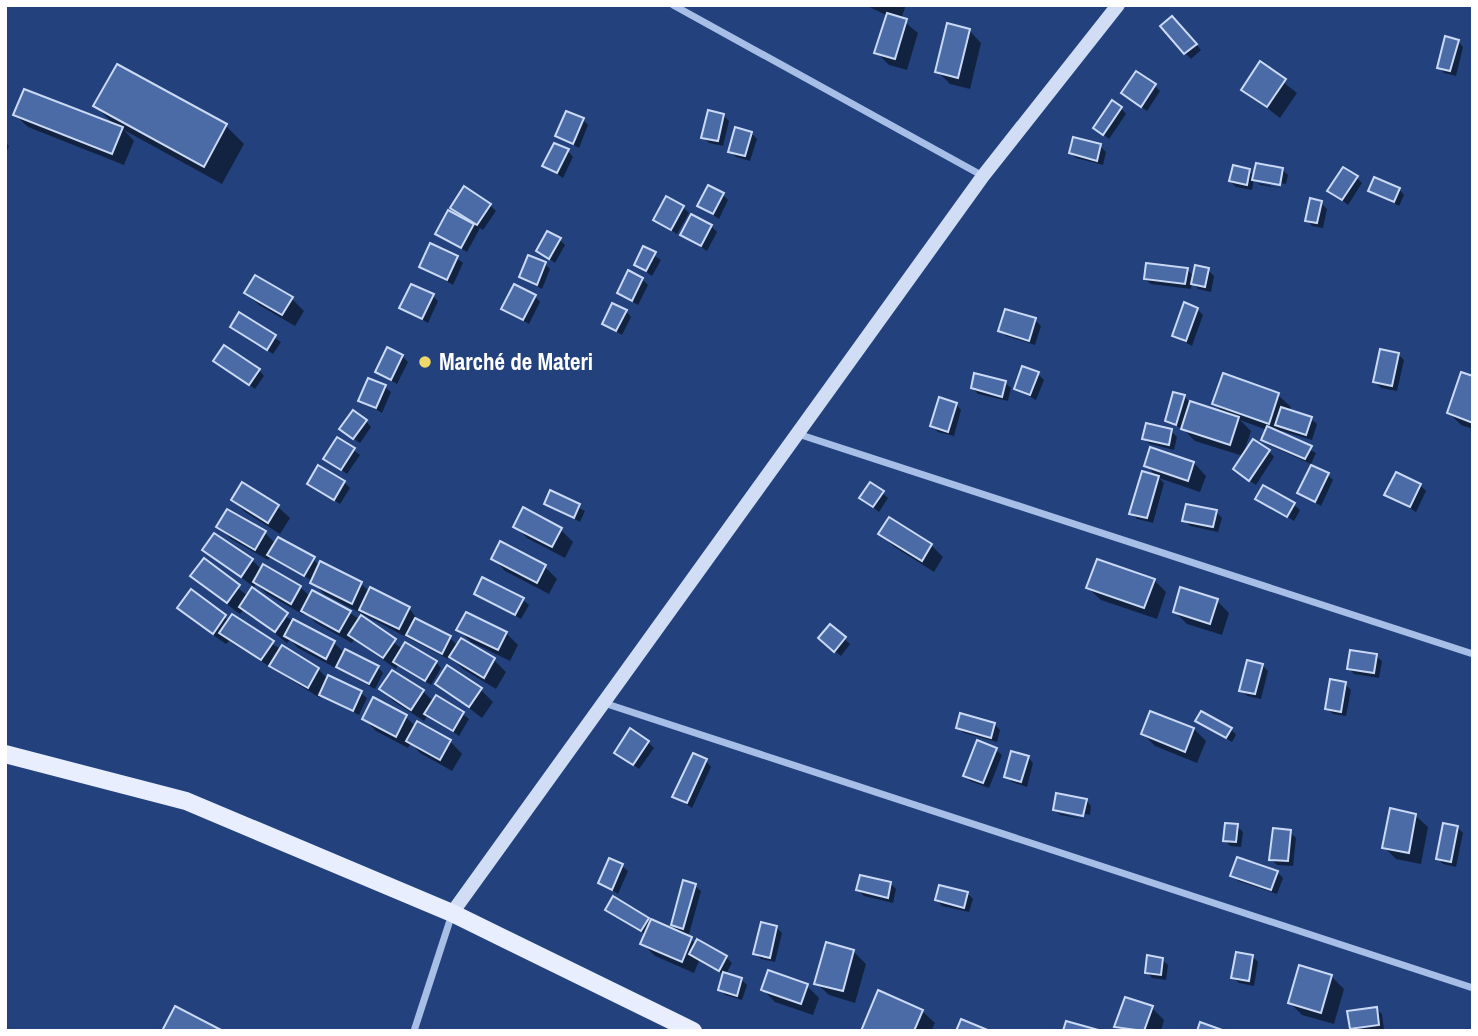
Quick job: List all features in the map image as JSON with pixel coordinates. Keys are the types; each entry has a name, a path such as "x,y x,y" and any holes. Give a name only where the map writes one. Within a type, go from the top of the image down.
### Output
{"main road":[{"path":"453,913 983,176 1118,5"},
{"path":"5,754 186,801 453,913 693,1031"}],"street":[{"path":"674,5 983,176"},
{"path":"798,434 1473,654"},
{"path":"604,703 1473,989"},
{"path":"414,1031 453,913"}],"building":[{"path":"887,13 907,19 895,59 874,53"},
{"path":"1172,16 1197,44 1184,54 1160,26"},
{"path":"947,23 970,29 958,78 935,72"},
{"path":"1445,36 1459,40 1450,71 1437,68"},
{"path":"1260,61 1286,79 1267,107 1241,90"},
{"path":"117,64 227,124 204,167 93,106"},
{"path":"1136,71 1156,84 1141,107 1121,93"},
{"path":"24,89 123,127 112,154 13,115"},
{"path":"1112,100 1122,107 1103,135 1093,128"},
{"path":"708,110 724,114 718,141 701,138"},
{"path":"566,111 584,118 573,144 555,136"},
{"path":"735,127 752,132 745,156 728,152"},
{"path":"1073,137 1101,144 1097,161 1069,153"},
{"path":"554,143 569,149 557,173 542,166"},
{"path":"1256,163 1283,168 1280,185 1252,180"},
{"path":"1233,165 1250,169 1247,185 1229,181"},
{"path":"1343,167 1358,176 1342,200 1327,191"},
{"path":"1374,177 1400,188 1394,202 1368,191"},
{"path":"708,185 724,193 713,214 697,206"},
{"path":"464,186 491,204 477,225 450,208"},
{"path":"666,196 684,206 671,230 653,220"},
{"path":"1310,198 1322,201 1317,223 1305,221"},
{"path":"448,210 474,224 461,248 435,234"},
{"path":"691,214 712,225 701,246 680,235"},
{"path":"547,231 561,238 549,259 536,251"},
{"path":"430,243 458,256 447,280 419,267"},
{"path":"643,246 656,252 646,271 634,265"},
{"path":"528,255 546,262 537,285 519,277"},
{"path":"1146,263 1188,268 1185,284 1144,279"},
{"path":"1195,265 1209,268 1205,287 1191,284"},
{"path":"628,270 643,278 632,301 617,293"},
{"path":"255,275 293,297 282,315 244,293"},
{"path":"411,284 434,294 422,319 399,308"},
{"path":"514,284 536,295 523,320 501,309"},
{"path":"1184,302 1198,308 1186,341 1172,336"},
{"path":"612,303 627,310 616,331 602,324"},
{"path":"1005,309 1036,318 1029,341 998,331"},
{"path":"239,312 276,335 267,350 230,327"},
{"path":"224,345 260,369 249,385 213,361"},
{"path":"387,347 403,355 391,380 375,372"},
{"path":"1380,349 1399,353 1392,386 1373,382"},
{"path":"1022,366 1039,372 1030,395 1014,389"},
{"path":"1461,372 1473,376 1473,423 1447,413"},
{"path":"974,373 1006,381 1002,397 971,388"},
{"path":"1223,373 1279,393 1269,424 1212,404"},
{"path":"368,378 386,385 376,408 358,401"},
{"path":"1173,392 1185,395 1176,425 1165,421"},
{"path":"939,397 957,403 948,432 930,426"},
{"path":"1190,401 1239,417 1230,445 1181,429"},
{"path":"1281,407 1312,417 1306,435 1275,425"},
{"path":"353,410 367,420 353,439 339,429"},
{"path":"1146,423 1172,429 1169,445 1142,439"},
{"path":"1267,426 1312,446 1305,459 1261,440"},
{"path":"337,437 355,448 341,470 323,459"},
{"path":"1253,439 1270,450 1249,481 1233,469"},
{"path":"1150,447 1194,462 1188,481 1144,466"},
{"path":"318,465 345,481 334,500 307,484"},
{"path":"1311,465 1329,473 1315,502 1297,493"},
{"path":"1142,471 1159,476 1147,518 1129,514"},
{"path":"1396,472 1421,484 1410,507 1384,495"},
{"path":"242,482 279,505 268,523 231,500"},
{"path":"870,482 884,491 873,507 859,498"},
{"path":"1263,485 1295,503 1287,517 1255,499"},
{"path":"550,490 580,504 574,518 544,504"},
{"path":"1186,504 1217,510 1213,527 1182,521"},
{"path":"523,507 562,528 552,547 513,527"},
{"path":"227,509 266,531 255,550 216,527"},
{"path":"889,517 932,544 922,561 878,534"},
{"path":"214,533 253,559 241,577 202,550"},
{"path":"278,537 315,557 304,576 267,555"},
{"path":"500,541 546,565 537,583 491,559"},
{"path":"204,558 240,585 227,603 190,576"},
{"path":"1097,559 1155,579 1144,608 1086,588"},
{"path":"320,561 362,582 352,604 310,583"},
{"path":"263,564 301,586 291,604 253,582"},
{"path":"482,577 524,598 515,615 474,594"},
{"path":"252,587 288,613 275,632 239,607"},
{"path":"370,587 410,607 399,629 359,610"},
{"path":"1180,587 1218,599 1210,624 1173,612"},
{"path":"191,589 226,615 213,634 177,608"},
{"path":"312,590 351,611 339,632 301,611"},
{"path":"466,612 507,632 498,650 456,630"},
{"path":"232,614 274,641 261,660 219,633"},
{"path":"361,615 396,639 383,658 348,635"},
{"path":"415,618 451,636 442,654 406,635"},
{"path":"293,619 335,641 326,659 284,636"},
{"path":"830,624 846,637 834,652 818,638"},
{"path":"461,638 495,658 484,678 449,657"},
{"path":"405,642 437,661 425,681 393,662"},
{"path":"282,645 319,668 308,688 269,666"},
{"path":"345,649 379,666 369,684 336,667"},
{"path":"1350,650 1377,654 1374,673 1347,669"},
{"path":"1247,660 1263,664 1255,694 1239,691"},
{"path":"447,665 482,688 469,707 435,684"},
{"path":"392,670 424,690 411,710 379,689"},
{"path":"328,675 362,691 353,711 319,695"},
{"path":"1330,679 1346,682 1341,712 1325,709"},
{"path":"436,695 464,712 453,731 424,714"},
{"path":"373,697 407,715 396,737 362,719"},
{"path":"1150,711 1194,728 1185,752 1141,734"},
{"path":"1201,711 1232,728 1226,738 1195,721"},
{"path":"960,713 995,723 991,738 956,728"},
{"path":"417,721 451,740 440,760 406,741"},
{"path":"630,728 649,741 633,765 614,753"},
{"path":"977,740 997,748 983,783 963,776"},
{"path":"1011,751 1029,756 1021,782 1004,777"},
{"path":"693,753 707,759 687,803 672,797"},
{"path":"1056,793 1087,799 1083,816 1053,810"},
{"path":"1390,808 1416,814 1409,853 1382,848"},
{"path":"1225,823 1238,824 1236,842 1223,841"},
{"path":"1443,823 1458,826 1451,862 1436,859"},
{"path":"1273,828 1291,830 1288,861 1269,860"},
{"path":"1237,857 1278,871 1271,890 1230,876"},
{"path":"609,858 623,864 612,890 598,883"},
{"path":"860,875 891,882 888,898 856,890"},
{"path":"683,880 696,884 683,929 671,925"},
{"path":"939,885 968,892 964,908 935,900"},
{"path":"613,896 649,918 641,931 605,910"},
{"path":"651,919 692,937 682,962 640,944"},
{"path":"761,922 777,926 770,958 753,954"},
{"path":"697,939 727,956 719,971 689,954"},
{"path":"826,942 854,950 843,991 814,984"},
{"path":"1236,952 1253,955 1249,981 1231,978"},
{"path":"1147,955 1163,958 1161,975 1145,973"},
{"path":"1299,965 1332,975 1321,1013 1288,1003"},
{"path":"768,970 808,984 801,1004 761,990"},
{"path":"723,972 742,978 737,996 718,990"},
{"path":"878,990 923,1010 914,1031 861,1031"},
{"path":"1125,997 1153,1006 1144,1031 1114,1027"},
{"path":"175,1006 223,1031 162,1031"},
{"path":"1377,1007 1379,1025 1350,1029 1347,1011"},
{"path":"961,1019 990,1031 956,1031"},
{"path":"1066,1021 1102,1031 1063,1031"},
{"path":"1200,1022 1225,1031 1197,1031"}],"place":[{"name":"Marché de Materi","path":"425,362"}]}
